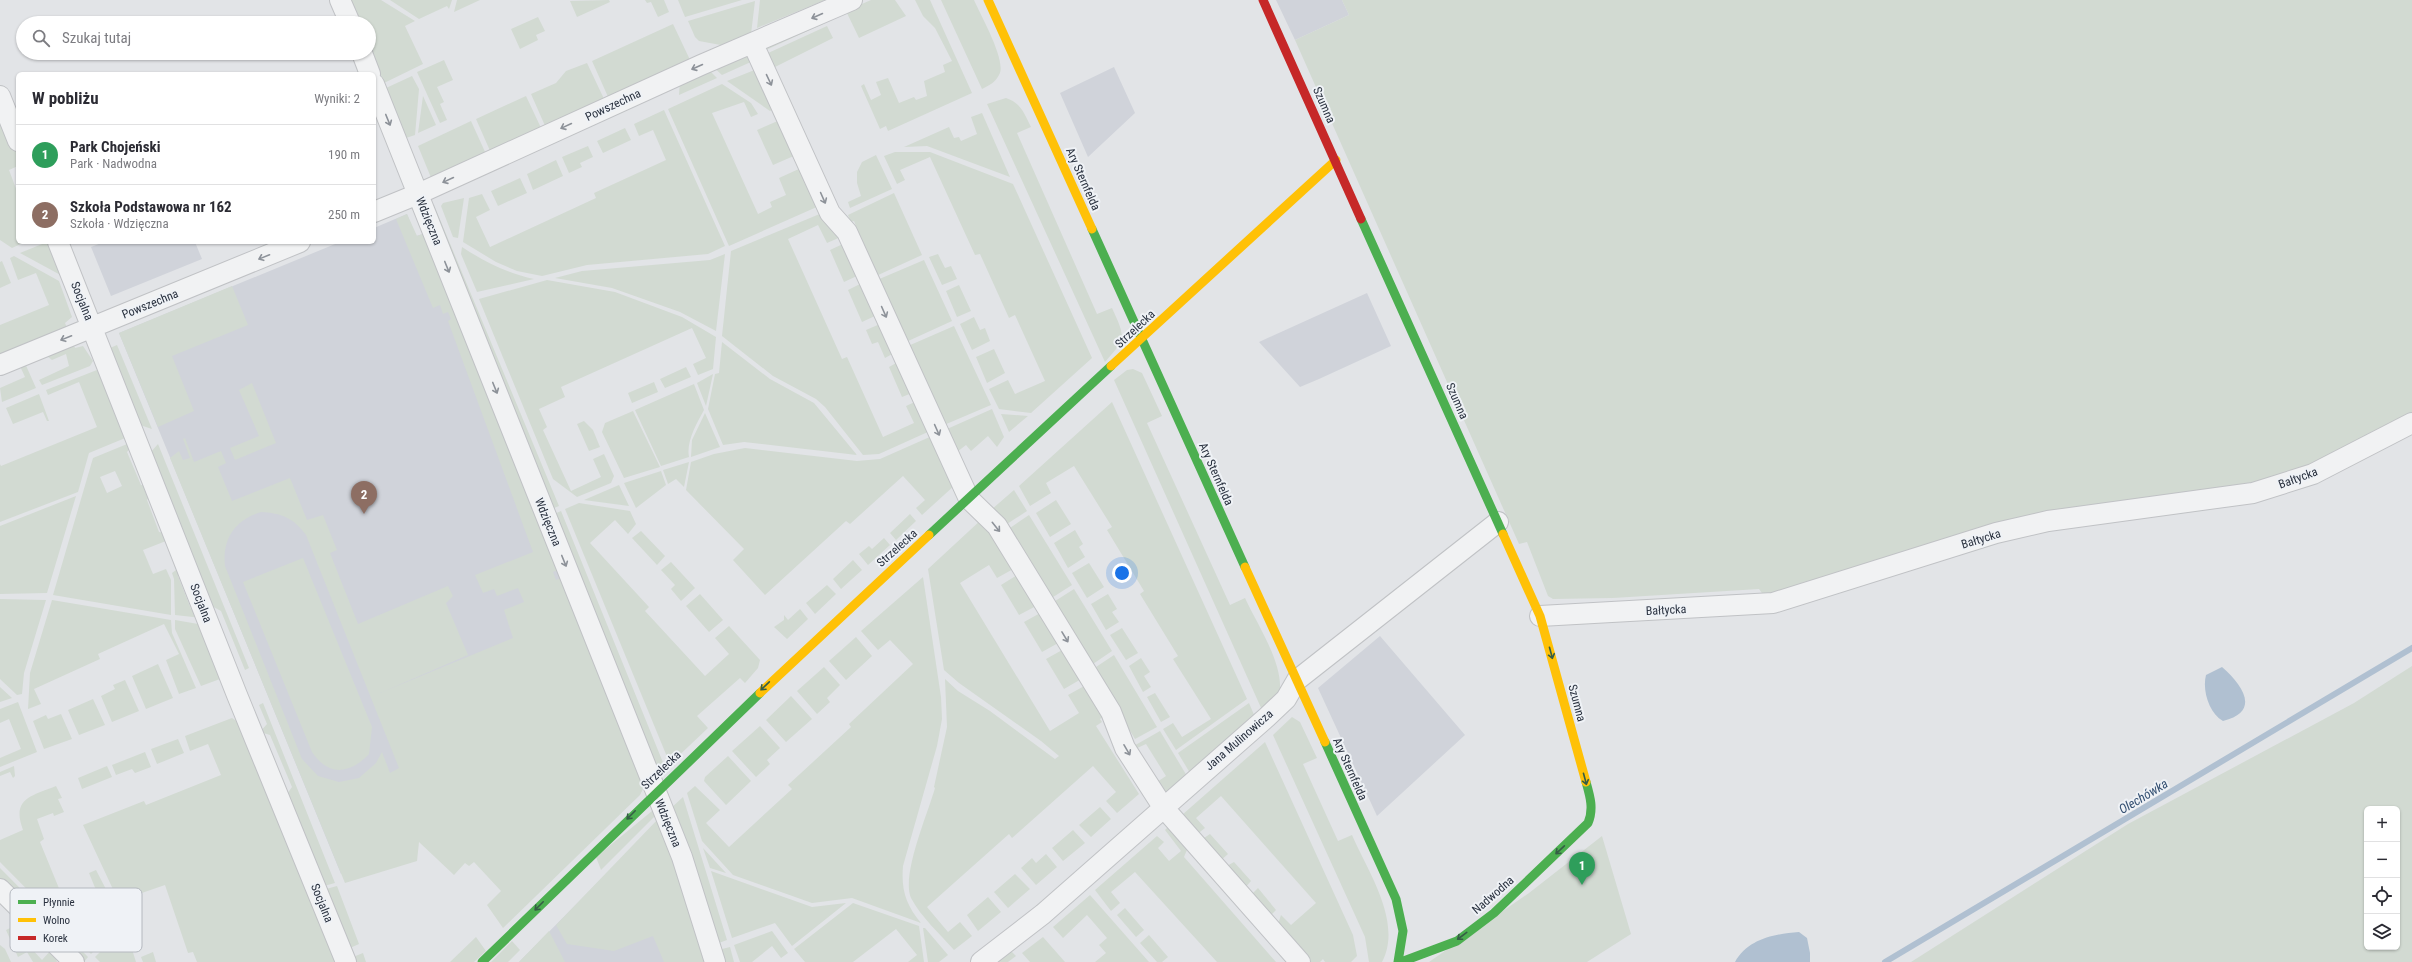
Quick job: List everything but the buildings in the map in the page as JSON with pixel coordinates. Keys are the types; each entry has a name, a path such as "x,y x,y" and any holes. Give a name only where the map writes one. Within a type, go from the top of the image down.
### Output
{"street":[{"path":"340,0 347,16"},
{"name":"Powszechna","path":"376,211 418,194 701,65 753,44 852,0"},
{"name":"Ary Sternfelda","path":"988,0 1398,905 1403,931 1399,962"},
{"name":"Szumna","path":"1263,0 1540,616 1591,800 1591,816 1588,823"},
{"path":"753,44 830,213 847,232 969,499 997,526 1111,712 1125,748 1163,807 1300,962"},
{"path":"365,60 369,72"},
{"name":"Wdzięczna","path":"376,89 682,857 715,962"},
{"path":"0,96 16,136"},
{"name":"Strzelecka","path":"482,962 655,791 793,659 969,499 1336,160"},
{"name":"Socjalna","path":"59,244 93,327 237,695 346,962"},
{"name":"Powszechna","path":"0,365 295,244"},
{"name":"Bałtycka","path":"1540,616 1773,603 1816,591 1996,533 2048,521 2253,493 2313,474 2412,423"},
{"name":"Jana Mulinowicza","path":"981,962 1044,914 1286,699 1296,680 1498,522"},
{"name":"Nadwodna","path":"1399,962 1436,951 1457,941 1494,913 1588,823"},
{"path":"0,889 10,899"},
{"path":"64,952 74,962"}],"shaded area":[{"path":"351,0 381,0 415,21 405,26 423,64 384,83 375,60 376,60 376,16 357,16"},
{"path":"390,0 452,0 449,9 447,6 419,19"},
{"path":"457,0 480,0 454,12"},
{"path":"609,0 610,2 577,17 570,1"},
{"path":"645,0 664,0 669,12 658,17 651,2 647,3"},
{"path":"678,0 742,0 685,17"},
{"path":"760,0 825,0 757,28"},
{"path":"871,0 895,0 906,16 859,38 846,11"},
{"path":"915,0 930,0 972,93 888,131 886,126 880,129 861,86 864,84 871,100 881,95 876,82 888,78 899,103 914,97 916,100 927,96 924,81 945,72 943,65 952,61 935,28 923,16"},
{"path":"941,0 974,0 996,48 1001,66 997,79 990,85 982,89"},
{"path":"1276,0 1342,0 1349,15 1295,40"},
{"path":"1342,0 2412,0 2412,414 2298,472 2265,483 2112,504 1764,596 1759,589 1613,598 1553,599 1548,596 1527,542 1519,544 1295,40 1349,15"},
{"path":"755,1 751,34 726,46 699,41 695,37 688,21"},
{"path":"538,17 545,31 536,35 538,40 520,49 511,29"},
{"path":"823,20 823,24 766,50 767,47"},
{"path":"673,24 691,62 609,99 592,61"},
{"path":"827,26 833,38 773,68 766,54"},
{"path":"748,50 753,61 722,75 712,66"},
{"path":"444,60 453,80 437,87 444,102 440,104 447,120 440,123 417,72"},
{"path":"587,63 605,101 546,128 531,94 556,83 566,71"},
{"path":"1114,67 1135,113 1088,157 1060,93"},
{"path":"707,68 717,78 679,95 680,80"},
{"path":"757,69 775,108 770,111 727,81"},
{"path":"412,76 419,89 415,135 406,138 386,88"},
{"path":"722,84 751,103 758,114 751,117 744,102 712,113 758,214 772,207 770,202 786,195 779,178 801,168 819,206 729,246 668,109"},
{"path":"423,96 436,125 418,133"},
{"path":"526,96 542,130 491,153 476,119"},
{"path":"1006,98 1019,106 1031,127 1017,133 1097,314 1112,308 1119,325 1122,337 1117,348 1105,362 987,104"},
{"path":"664,110 725,246 708,254 587,265 542,276 517,271 496,262 463,242 469,198 482,194 490,210 476,217 490,247 596,198 594,193 666,160 653,130 639,136 634,124"},
{"path":"0,111 16,152 16,167 9,170 16,189 16,244 21,244 12,248 0,240"},
{"path":"982,113 1010,177 927,146 904,147 949,127 954,138 959,137 961,141 977,134 971,117"},
{"path":"780,120 796,155 773,165 757,130"},
{"path":"471,121 486,154 432,180 418,146"},
{"path":"625,128 631,140 603,153 597,141"},
{"path":"588,146 593,157 580,163 582,167 569,173 562,157"},
{"path":"895,152 930,152 1013,184 1092,358 1031,413 999,409 989,389 1008,380 1015,394 1045,381 1015,315 1009,318 980,254 975,255 930,157 900,170 905,180 897,184 884,156"},
{"path":"876,155 892,189 850,208 848,202 861,196 857,183 857,172 862,162"},
{"path":"556,160 563,176 533,190 527,174"},
{"path":"520,178 527,193 498,206 491,191"},
{"path":"894,193 922,255 876,276 854,221 851,222 848,215"},
{"path":"464,198 458,238 453,237 441,206 443,203"},
{"path":"434,205 559,506 549,510 430,207"},
{"path":"822,213 843,236 827,243 818,225 788,239 842,359 847,357 883,437 914,423 906,406 917,401 930,431 879,454 863,455 825,407 816,399 773,376 722,336 731,251"},
{"path":"407,214 416,236 423,234 635,761 447,799 341,874 119,333 335,244 376,244 376,227"},
{"path":"407,214 417,236 425,233 558,570 553,572 556,580 563,577 645,785 640,795 503,928 487,905 501,891 474,862 469,866 465,863 454,875 419,842 417,861 345,883 170,458 179,451 183,460 190,458 183,439 185,438 194,462 221,451 226,463 218,467 232,501 290,478 307,520 323,515 337,550 330,553 358,624 448,586 453,596 446,603 468,655 380,693 513,638 504,610 524,602 518,588 497,596 494,589 483,593 475,575 533,552 448,321 451,319 448,312 443,314 440,305 433,308 396,219","holes":["261,512 281,515 297,524 306,535 399,768 390,773 382,752 376,763 359,778 339,782 318,776 302,759 225,566 226,547 232,532 237,525 244,520"]},
{"path":"845,243 859,275 844,282 830,250"},
{"path":"42,244 53,244 66,278 20,253"},
{"path":"99,244 196,244 202,259 111,296 91,247"},
{"path":"462,247 496,266 515,274 534,279 477,292 461,254"},
{"path":"725,254 716,331 680,312 612,288 555,278 582,271 710,260"},
{"path":"938,254 945,268 951,266 957,279 942,285 929,257"},
{"path":"14,256 59,281 72,317 65,323 68,330 0,358 0,325 49,305 36,273 18,280 10,258"},
{"path":"924,260 952,321 906,342 877,280"},
{"path":"2,261 11,283 0,288 0,262"},
{"path":"547,280 615,292 682,317 716,337 713,369 698,375 693,364 706,358 692,328 561,387 565,397 539,409 547,427 543,430 571,491 601,477 593,459 604,454 614,476 611,483 577,497 553,479 479,299"},
{"path":"862,283 877,315 862,322 848,290"},
{"path":"959,285 971,311 957,317 946,291"},
{"path":"232,286 248,325 172,356 194,411 158,427 119,333"},
{"path":"1367,293 1391,346 1319,379 1300,387 1259,342"},
{"path":"974,317 980,330 985,328 990,341 972,350 960,324"},
{"path":"880,324 894,353 885,358 878,342 872,344 866,330"},
{"path":"954,326 991,405 944,425 908,346"},
{"path":"72,341 75,348 83,346 93,361 90,366 42,385 39,380 69,366 66,354 52,360 47,356"},
{"path":"722,342 770,379 814,403 857,455 744,442 723,445 708,409 715,374 719,373"},
{"path":"117,345 152,429 140,425 110,348"},
{"path":"994,349 1005,373 987,383 976,357"},
{"path":"24,361 36,388 2,402 0,388 25,377 19,364"},
{"path":"898,362 912,393 902,397 889,367"},
{"path":"686,367 691,377 665,388 660,379"},
{"path":"102,368 130,436 89,453 78,492 0,522 0,464 1,466 97,427 79,382 48,395 46,390"},
{"path":"1133,369 1142,373 1162,416 1147,423 1230,605 1245,598 1273,655 1280,679 1280,690 1262,710 1114,380 1127,370"},
{"path":"713,374 706,406 697,383"},
{"path":"654,382 658,392 632,403 628,393"},
{"path":"252,383 276,443 235,460 230,448 259,436 239,390"},
{"path":"694,384 704,410 695,426 689,445 689,457 661,466 635,410"},
{"path":"39,394 49,421 47,421 43,412 13,424 6,408"},
{"path":"1112,402 1247,699 1176,750 1163,729 1173,723 1182,737 1211,719 1173,659 1178,656 1140,594 1144,591 1107,530 1112,527 1074,466 1046,483 1051,493 1030,506 1019,486"},
{"path":"992,409 1004,437 997,447 988,436 971,451 966,445 957,452 947,429"},
{"path":"633,411 660,467 624,478 602,432 605,423"},
{"path":"705,413 720,447 691,457 692,440"},
{"path":"1001,414 1028,416 1009,432"},
{"path":"584,421 593,430 600,447 589,451 577,424"},
{"path":"932,436 955,485 922,515 916,508 925,500 903,476 850,524 846,521 765,595 733,560 744,549 686,490 691,462 714,454 745,448 857,461 880,459"},
{"path":"132,442 133,445 127,452 141,485 150,486 152,493 147,500 159,532 169,534 171,539 143,550 153,574 166,569 171,580 171,615 53,595 93,458","holes":["115,471 122,486 107,493 100,477"]},
{"path":"158,444 249,668 245,670 221,611 210,605 150,453"},
{"path":"689,462 684,487 676,479 668,484 663,470"},
{"path":"661,471 666,485 636,508 624,483"},
{"path":"619,485 629,506 584,500"},
{"path":"1014,490 1027,511 1004,526 991,510"},
{"path":"76,496 47,593 0,594 0,526"},
{"path":"1056,500 1071,524 1050,537 1036,513"},
{"path":"579,503 630,511 636,524 628,534 615,520 590,543 649,607 645,611 705,676 729,654 715,638 729,626 760,660 758,668 745,683 740,678 697,716 708,728 670,764 565,509"},
{"path":"561,511 664,765 657,775 552,515"},
{"path":"910,514 916,521 896,540 890,533"},
{"path":"1029,515 1072,585 1050,599 1007,530"},
{"path":"982,519 1015,568 997,578 989,565 960,583 1050,731 1079,713 1068,695 1086,685 1106,715 1100,719 1102,722 1096,726 1139,794 1117,813 1106,801 1116,792 1093,766 1012,838 1009,834 927,907 948,932 960,922 972,936 954,950 920,912 911,898 909,888 912,860 935,788 947,727 945,679 958,691 990,711 1055,759 1059,756 1041,741 959,683 944,670 928,569"},
{"path":"1075,530 1083,544 1079,547 1085,557 1068,568 1054,543"},
{"path":"641,531 665,556 657,565 632,538"},
{"path":"884,538 890,545 868,565 859,554 869,546 872,549"},
{"path":"303,558 372,727 369,754 362,761 347,769 332,769 325,766 312,752 243,582"},
{"path":"853,560 862,570 841,589 833,579"},
{"path":"175,561 182,567 178,576 191,609 199,609 202,618 175,615 174,579 172,573 176,570 173,562"},
{"path":"671,562 695,588 681,601 671,589 675,585 661,570"},
{"path":"1089,563 1104,587 1087,598 1072,573"},
{"path":"1019,574 1038,605 1019,615 1001,585"},
{"path":"923,577 941,697 942,719 937,746 903,866 903,882 906,897 912,910 921,923 852,898 812,903 733,875 702,841 687,793 695,786 720,810 706,823 729,847 792,789 788,785 851,727 849,724 913,664 890,640 878,650 861,631"},
{"path":"827,585 836,594 815,614 806,603"},
{"path":"1074,589 1112,651 1090,666 1052,603"},
{"path":"700,594 723,620 709,632 686,606"},
{"path":"1108,594 1117,609 1112,612 1119,622 1106,630 1091,604"},
{"path":"0,599 46,600 24,673 22,694 17,695 0,679"},
{"path":"52,600 171,620 172,633 196,688 179,694 166,660 179,654 164,624 98,654 100,659 34,689 41,704 28,709 30,673"},
{"path":"800,609 808,619 787,639 774,627 784,620 784,615 788,620"},
{"path":"1042,612 1060,642 1042,652 1024,622"},
{"path":"175,620 204,625 220,679 201,686 175,629"},
{"path":"1122,628 1138,653 1126,660 1110,635"},
{"path":"1380,636 1465,735 1377,816 1318,688"},
{"path":"856,637 872,656 846,680 829,661"},
{"path":"1064,649 1083,678 1064,689 1046,659"},
{"path":"1114,655 1157,727 1135,739 1093,669"},
{"path":"1141,658 1150,672 1144,676 1151,687 1143,692 1129,666"},
{"path":"158,664 173,698 146,709 132,676"},
{"path":"2412,666 2412,962 1911,962 2128,824 2354,703"},
{"path":"824,667 840,685 827,698 830,702 817,714 797,691"},
{"path":"125,680 139,711 112,722 101,696 115,689 113,685"},
{"path":"0,687 12,698 0,702"},
{"path":"1155,693 1170,717 1161,722 1147,697"},
{"path":"791,696 812,719 786,742 766,720"},
{"path":"93,699 105,725 79,735 68,710"},
{"path":"18,702 37,752 0,767 0,758 21,749 9,719 0,723 0,709"},
{"path":"263,703 335,883 324,886 287,794 292,787 270,735 260,732 267,724 259,705"},
{"path":"1249,703 1255,717 1190,773 1178,753"},
{"path":"61,714 72,739 44,749 33,721 46,715 48,719"},
{"path":"1292,717 1300,722 1317,758 1303,764 1338,841 1352,835 1381,897 1386,914 1388,930 1387,947 1382,962 1369,962 1365,937 1273,735"},
{"path":"232,718 238,722 338,962 197,962 193,952 188,953 165,885 142,893 142,888 112,888 83,825 144,801 146,805 221,775 208,744 190,751 185,736"},
{"path":"760,726 780,748 767,760 770,764 756,777 732,751"},
{"path":"1160,731 1187,776 1163,798 1154,784 1166,776 1146,744 1133,750 1132,747"},
{"path":"178,739 184,753 157,764 151,749"},
{"path":"1265,742 1353,935 1357,956 1351,962 1325,962 1323,959 1320,962 1309,962 1277,927 1281,915 1291,925 1316,903 1221,796 1196,818 1205,828 1196,835 1182,815"},
{"path":"145,752 151,767 135,773 132,769 116,775 112,765"},
{"path":"728,756 751,781 726,805 704,781 705,777"},
{"path":"14,766 15,776 13,778 10,772 0,776 0,772"},
{"path":"107,766 112,777 82,789 78,778"},
{"path":"56,786 62,798 58,799 64,812 54,816 53,813 37,819 44,839 40,842 59,888 26,888 0,862 0,840 23,830 20,819 22,805 26,800"},
{"path":"683,797 727,940 716,944 670,809"},
{"path":"1100,807 1111,819 1091,837 1079,825"},
{"path":"652,811 657,814 601,870 596,857"},
{"path":"659,818 711,962 664,962 653,936 614,951 567,944 556,925"},
{"path":"1170,825 1189,845 1184,857 1276,962 1217,962 1135,872 1111,892 1120,903 1111,911 1095,890 1157,836 1164,842 1158,848 1169,861 1181,851 1165,830"},
{"path":"1073,830 1085,843 1063,861 1052,848"},
{"path":"1210,834 1228,854 1219,862 1201,840"},
{"path":"1602,836 1631,934 1587,962 1429,962 1529,893"},
{"path":"703,848 726,873 710,868"},
{"path":"1046,854 1057,867 1036,885 1021,868 1032,858 1036,863"},
{"path":"623,857 690,962 519,962"},
{"path":"1234,862 1251,881 1244,889 1225,867"},
{"path":"0,868 20,888 10,889 0,879"},
{"path":"96,870 105,888 95,888 89,873"},
{"path":"711,871 812,907 846,903 792,946 775,923 732,938"},
{"path":"1015,874 1030,889 1008,908 994,892"},
{"path":"337,886 359,944 350,948 326,889"},
{"path":"1258,888 1276,910 1269,917 1250,896"},
{"path":"1090,895 1149,962 1095,962 1106,953 1099,945 1107,938 1087,915 1063,938 1053,927"},
{"path":"988,897 1001,912 978,931 967,915"},
{"path":"853,903 919,926 924,962 908,962 917,955 896,929 853,962 805,962 794,949"},
{"path":"1125,908 1144,930 1136,937 1117,915"},
{"path":"10,928 10,939 6,930"},
{"path":"923,928 925,928 948,955 939,962 928,962"},
{"path":"549,931 565,962 519,962"},
{"path":"772,931 788,953 781,958 772,946 752,962 740,962 734,945"},
{"path":"1149,935 1168,957 1162,962 1157,962 1140,943"},
{"path":"476,937 486,951 474,962 450,962"},
{"path":"1043,937 1065,962 1030,962 1022,953"},
{"path":"512,941 520,950 508,962 491,962"},
{"path":"0,945 5,949 11,962 0,962"},
{"path":"730,947 734,962 722,962 718,950"},
{"path":"1011,951 1016,956 1008,962 997,962"},
{"path":"16,952 27,952 18,957"},
{"path":"27,952 35,952 42,960 49,952 53,952 57,962 33,962"},
{"path":"74,952 83,952 88,957 84,962"},
{"path":"100,952 133,952 136,962 100,962 95,957"},
{"path":"153,952 156,962 143,962 141,957"},
{"path":"363,953 366,962 355,962 353,957"}],"water":[{"path":"2222,667 2230,674 2242,690 2245,697 2245,705 2242,711 2235,717 2223,721 2210,707 2205,687 2206,675"},
{"path":"1799,932 1807,938 1810,962 1735,962 1740,954 1747,948 1762,939 1780,934"}],"waterway":[{"name":"Olechówka","path":"1885,962 2412,648"}],"traffic: fast":[{"path":"1361,219 1503,534"},
{"path":"1092,229 1245,567"},
{"path":"929,535 1111,366"},
{"path":"482,962 760,693"},
{"path":"1325,742 1396,899 1403,931 1398,962"},
{"path":"1401,962 1457,941 1494,913 1588,823 1591,808 1586,782"}],"traffic: slow":[{"path":"988,0 1092,229"},
{"path":"1111,366 1336,160"},
{"path":"1503,534 1540,616 1586,782"},
{"path":"760,693 929,535"},
{"path":"1245,567 1325,742"}],"traffic: jam":[{"path":"1263,0 1361,219"}],"place":[{"name":"Szkoła Podstawowa nr 162","path":"364,514"},
{"name":"Park Chojeński","path":"1582,885"}]}
